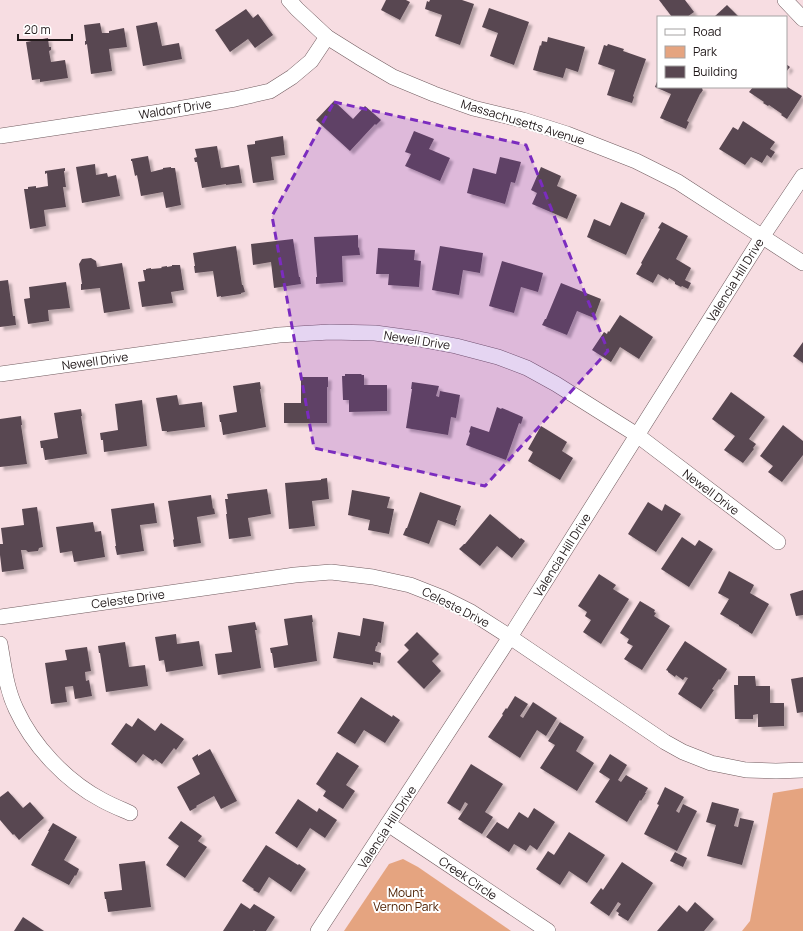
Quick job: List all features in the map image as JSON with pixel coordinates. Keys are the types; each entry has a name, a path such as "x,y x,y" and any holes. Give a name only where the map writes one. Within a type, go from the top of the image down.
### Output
{"street":[{"name":"Massachusetts Avenue","path":"289,0 327,37 393,77 473,108 523,120 567,134 636,161 678,182 803,263"},
{"path":"785,0 803,19"},
{"name":"Waldorf Drive","path":"0,136 173,110 270,91 292,77 311,61 327,37"},
{"name":"Valencia Hill Drive","path":"318,931 510,637 762,237 803,176"},
{"name":"Newell Drive","path":"0,374 279,335 330,332 374,333 420,339 456,346 527,368 556,384 637,435 778,542"},
{"name":"Celeste Drive","path":"0,617 295,575 331,572 373,577 410,584 464,608 510,637 665,742 683,752 711,763 746,770 803,770"},
{"path":"0,644 6,680 15,708 31,736 54,764 80,786 102,800 130,813"},
{"name":"Creek Circle","path":"388,824 548,931"}],"highlighted area":[{"path":"334,102 526,145 608,351 485,486 314,448 272,216"}],"green space":[{"path":"803,788 803,931 742,931 750,921 773,793"},
{"name":"Mount Vernon Park","path":"403,859 418,867 511,931 344,931 389,864"}],"building":[{"path":"386,0 406,0 410,2 400,20 381,10"},
{"path":"430,0 462,0 474,4 460,45 435,36 442,15 425,9 427,1 429,2"},
{"path":"659,0 685,0 694,12 688,16 671,16"},
{"path":"727,5 738,16 715,16"},
{"path":"489,8 529,22 514,65 490,56 498,33 482,27"},
{"path":"246,9 253,18 258,14 273,35 255,48 248,39 230,52 215,30"},
{"path":"157,22 162,46 179,43 182,59 143,66 136,26"},
{"path":"100,23 102,33 109,33 109,31 124,28 127,47 109,49 112,71 91,74 87,44 85,45 84,25"},
{"path":"548,37 585,47 578,72 566,68 563,78 533,70 540,45 541,46 542,41 547,42"},
{"path":"48,38 49,47 51,47 51,50 49,51 51,62 65,60 68,78 40,82 40,79 32,80 26,42"},
{"path":"608,44 624,49 623,51 646,59 632,103 607,95 615,70 598,64 604,45 607,46"},
{"path":"787,87 802,96 787,119 749,92 752,88 787,88"},
{"path":"657,88 702,88 703,90 687,121 689,122 686,129 660,118 671,94"},
{"path":"334,101 353,119 365,106 381,120 376,125 375,124 350,151 316,120"},
{"path":"743,121 775,142 770,149 775,152 771,158 767,155 762,163 751,157 745,165 719,149 733,127 738,130"},
{"path":"414,131 434,139 429,149 450,158 440,181 405,166 411,154 405,152"},
{"path":"283,136 285,155 271,157 274,180 253,183 247,145 255,144 255,141"},
{"path":"217,146 221,168 239,165 242,183 202,188 197,162 195,162 194,158 197,157 195,149"},
{"path":"148,156 151,172 163,168 175,168 181,205 166,208 163,192 141,196 137,175 135,176 131,159"},
{"path":"500,157 521,162 515,183 511,182 505,204 467,193 473,168 496,174"},
{"path":"95,164 96,175 107,173 108,177 116,175 120,196 82,203 76,167"},
{"path":"541,167 561,176 557,186 577,195 567,219 532,204 537,193 531,190"},
{"path":"65,168 66,187 63,187 66,207 44,210 46,226 30,229 24,189 36,186 36,188 48,186 47,173 45,174 45,171"},
{"path":"621,202 645,213 626,255 587,237 594,219 610,226"},
{"path":"662,222 688,236 676,259 691,268 685,280 691,283 688,289 675,284 675,282 669,278 668,280 658,274 653,283 636,274 660,229 658,228"},
{"path":"358,235 358,248 359,247 360,255 342,256 343,282 316,284 317,277 314,237"},
{"path":"293,239 301,284 274,288 271,262 253,265 251,244"},
{"path":"236,246 242,285 245,292 241,294 217,297 213,271 195,273 193,253"},
{"path":"440,246 483,253 480,273 463,270 459,295 432,290"},
{"path":"378,248 415,250 414,260 421,261 419,287 388,285 389,274 376,274"},
{"path":"91,258 96,261 97,267 122,263 130,309 104,313 100,288 81,290 82,284 79,264 82,259"},
{"path":"502,261 543,273 538,292 521,287 514,313 489,306"},
{"path":"180,265 184,290 171,292 173,303 142,307 138,282 145,281 143,270 162,268 161,267"},
{"path":"8,280 13,316 15,316 16,325 0,327 0,281"},
{"path":"66,282 70,308 48,310 49,321 28,324 24,299 30,298 29,287"},
{"path":"561,283 601,299 594,318 577,311 567,335 542,325"},
{"path":"620,315 653,337 639,359 620,347 611,362 592,350 604,332 607,334 608,331 609,332"},
{"path":"803,342 803,363 793,356"},
{"path":"345,374 364,375 364,385 387,385 387,411 349,412 349,400 343,400 342,376 345,376"},
{"path":"301,377 328,377 327,423 284,423 284,403 301,403"},
{"path":"260,382 266,427 223,435 219,415 237,412 233,386"},
{"path":"412,382 439,386 436,396 439,397 440,391 460,395 456,418 451,417 448,435 406,428"},
{"path":"731,392 765,417 749,439 756,444 743,463 724,450 735,436 712,419"},
{"path":"177,395 179,405 202,402 205,427 167,432 162,431 156,398"},
{"path":"142,400 147,446 104,452 103,440 101,440 100,433 118,430 115,404"},
{"path":"497,407 523,417 521,424 519,423 506,460 466,445 471,426 489,432"},
{"path":"81,409 87,454 45,460 40,441 58,438 54,413"},
{"path":"21,416 27,464 0,467 0,419"},
{"path":"783,425 803,441 803,455 782,482 768,472 773,466 760,456"},
{"path":"541,426 567,442 562,451 573,458 560,480 528,461 533,452 528,449"},
{"path":"327,478 329,499 312,501 315,526 289,529 285,483 321,480"},
{"path":"267,489 271,514 248,518 251,536 229,539 225,499 228,499 227,494"},
{"path":"352,490 390,497 387,508 394,509 389,534 368,530 370,520 348,515"},
{"path":"420,492 461,506 455,526 438,520 429,544 403,535"},
{"path":"211,495 215,514 197,517 201,543 174,547 168,501"},
{"path":"648,502 662,511 665,504 681,514 656,552 628,534"},
{"path":"154,503 157,523 140,525 144,551 117,555 111,509"},
{"path":"37,507 43,547 39,548 38,551 28,552 26,550 21,550 24,569 2,572 0,544 3,544 1,528 24,525 22,509"},
{"path":"490,514 520,539 521,538 525,541 512,558 497,546 480,566 459,549"},
{"path":"93,522 95,532 101,531 105,557 74,562 72,551 60,553 56,527"},
{"path":"682,537 695,546 699,540 713,549 689,587 661,569"},
{"path":"729,571 754,585 750,593 769,604 752,634 720,614 729,599 718,593"},
{"path":"599,574 616,585 613,589 629,599 601,644 583,632 591,620 585,616 587,612 578,606"},
{"path":"803,590 803,615 796,616 790,594"},
{"path":"640,601 655,610 654,612 656,613 654,616 670,626 642,670 624,659 633,646 627,643 629,639 620,633"},
{"path":"312,615 317,661 274,668 270,648 288,645 284,619"},
{"path":"363,618 384,622 381,643 378,642 375,651 381,653 380,663 373,662 373,665 333,658 338,632 360,636"},
{"path":"255,622 261,668 218,675 215,654 232,652 228,626"},
{"path":"417,632 439,654 432,661 441,671 424,689 397,662 409,650 404,645"},
{"path":"176,634 177,644 199,641 203,666 166,672 164,660 159,661 155,637"},
{"path":"685,641 727,669 712,689 714,690 701,709 678,694 688,678 685,677 683,680 676,675 675,677 666,670"},
{"path":"125,642 129,667 145,665 148,686 106,692 98,646"},
{"path":"87,647 91,671 85,672 86,681 89,680 92,696 75,699 73,686 65,687 67,702 51,704 45,663 67,660 65,650"},
{"path":"738,676 755,676 756,686 770,686 770,703 784,703 784,726 758,727 758,714 753,715 753,719 735,719 734,685 738,685"},
{"path":"803,677 803,712 797,713 791,679"},
{"path":"515,696 528,704 520,716 523,718 533,702 557,718 546,736 537,730 520,758 488,737"},
{"path":"361,697 392,717 393,715 400,720 385,743 364,730 355,744 337,733"},
{"path":"138,718 155,731 161,723 184,739 176,750 174,748 162,764 155,759 153,761 143,754 136,763 111,744 126,723 132,727"},
{"path":"560,722 584,737 576,751 594,763 577,791 540,768 555,745 548,741"},
{"path":"210,749 237,801 221,809 214,796 190,811 177,787 200,774 192,758"},
{"path":"337,752 359,766 346,785 355,791 343,809 323,796 326,791 316,784"},
{"path":"610,754 627,765 618,780 621,782 626,775 648,788 627,822 595,802 610,779 599,772"},
{"path":"471,764 503,784 485,812 493,817 482,834 458,819 468,804 465,802 460,811 447,803"},
{"path":"665,787 684,797 676,811 679,813 683,804 697,811 677,851 644,834 659,805 657,804"},
{"path":"8,791 23,808 30,802 44,818 19,840 0,820 0,797"},
{"path":"298,799 317,812 319,808 337,820 325,838 310,828 297,848 275,833"},
{"path":"712,802 739,809 734,826 738,827 740,818 754,821 742,865 707,856 716,825 706,822"},
{"path":"534,808 555,822 537,850 530,845 526,851 514,844 509,852 486,837 497,822 508,829 519,812 528,818"},
{"path":"181,821 202,836 198,841 207,847 185,878 166,865 179,846 168,838"},
{"path":"53,823 77,837 64,860 79,869 69,885 31,865"},
{"path":"569,832 605,855 587,883 569,871 560,885 536,869 548,851 554,855"},
{"path":"266,845 306,869 291,892 269,877 259,893 242,881"},
{"path":"675,852 687,858 683,867 670,861"},
{"path":"145,861 151,907 108,912 104,892 122,890 119,864"},
{"path":"622,862 653,883 628,921 618,915 619,913 616,911 621,904 618,902 609,916 590,903 601,888 603,890"},
{"path":"695,902 714,919 704,931 657,931 679,905 687,912"},
{"path":"241,903 250,909 254,904 275,917 266,931 223,931"},
{"path":"23,917 44,931 14,931"}]}
